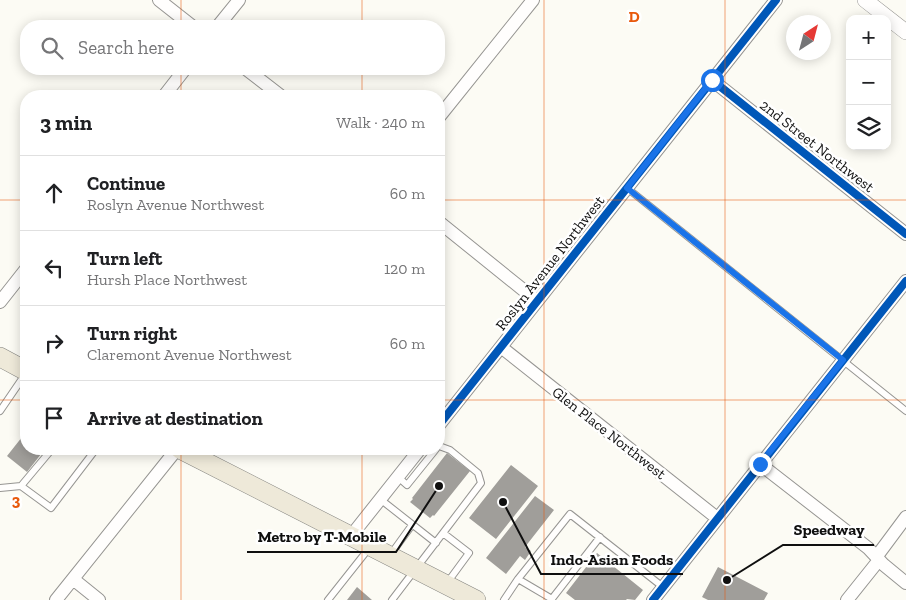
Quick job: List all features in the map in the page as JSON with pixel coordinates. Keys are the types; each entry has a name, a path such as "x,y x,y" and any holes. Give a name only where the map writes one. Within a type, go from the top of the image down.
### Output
{"main road":[{"path":"0,357 20,369"},
{"path":"190,455 476,600"}],"street":[{"path":"159,0 184,20"},
{"path":"223,20 239,0"},
{"path":"445,109 532,0"},
{"name":"Roslyn Avenue Northwest","path":"445,417 776,0"},
{"path":"865,0 906,32"},
{"path":"169,90 180,75"},
{"path":"254,75 273,90"},
{"name":"2nd Street Northwest","path":"712,80 906,234"},
{"path":"445,227 537,301"},
{"path":"0,302 20,277"},
{"path":"653,600 906,281"},
{"name":"Glen Place Northwest","path":"501,347 717,518"},
{"path":"56,600 173,455"},
{"path":"351,536 415,455"},
{"path":"760,464 868,548 906,583"},
{"path":"847,600 906,517"},
{"path":"73,579 99,600"}],"lane":[{"path":"627,188 906,411"},
{"path":"0,412 20,381"},
{"path":"392,600 481,483 478,473 450,450 445,448"},
{"path":"20,486 47,455"},
{"path":"0,488 20,486 51,508 91,455"},
{"path":"398,477 407,485 431,455"},
{"path":"380,499 436,543"},
{"path":"504,600 518,579 570,514 663,587"},
{"path":"390,556 412,525"},
{"path":"443,533 469,553 445,584"},
{"path":"518,579 551,599 600,536"},
{"path":"328,600 371,546"}],"building":[{"path":"20,440 20,455 40,455 27,472 7,456"},
{"path":"447,453 470,471 434,516 430,518 410,502"},
{"path":"511,465 538,486 496,539 469,518"},
{"path":"535,496 554,510 525,547 531,551 525,560 520,556 506,574 486,558"},
{"path":"597,553 643,590 635,600 575,600 566,593"},
{"path":"718,567 768,593 764,600 708,600 702,597"},
{"path":"357,587 372,600 347,600"}],"cycle path":[{"path":"445,417 776,0"},
{"path":"712,80 906,234"},
{"path":"653,600 906,281"}],"place":[{"name":"Metro by T-Mobile","path":"439,486"},
{"name":"Indo-Asian Foods","path":"503,502"},
{"name":"Speedway","path":"727,580"}],"route":[{"path":"712,80 627,188 843,360 760,464"}]}
